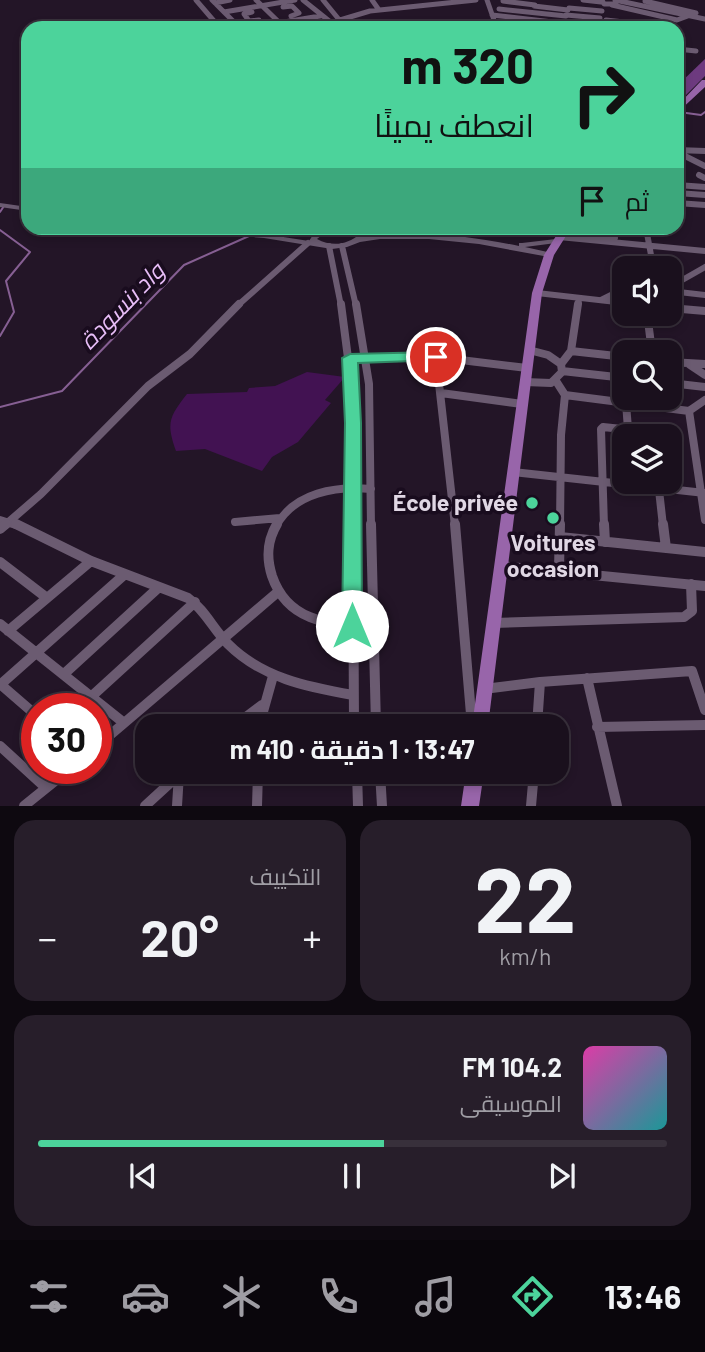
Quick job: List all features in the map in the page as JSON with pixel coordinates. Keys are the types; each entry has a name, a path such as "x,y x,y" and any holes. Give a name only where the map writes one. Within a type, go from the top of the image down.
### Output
{"main road":[{"path":"684,104 705,82"},
{"path":"481,714 537,293 549,255 560,235"},
{"path":"470,806 473,784"}],"street":[{"path":"196,0 214,21"},
{"path":"214,2 230,0"},
{"path":"256,0 277,21"},
{"path":"246,18 245,13 295,0"},
{"path":"303,0 328,21"},
{"path":"323,0 341,21 379,10 475,0"},
{"path":"372,0 379,10"},
{"path":"412,0 417,6"},
{"path":"564,21 572,0"},
{"path":"583,0 645,2 705,19"},
{"path":"495,21 488,1 534,6 600,19 608,2"},
{"path":"214,2 232,20 259,20"},
{"path":"606,21 608,2"},
{"path":"608,2 642,21"},
{"path":"494,16 502,3"},
{"path":"281,8 292,6 299,13 291,16"},
{"path":"526,19 534,6"},
{"path":"296,10 311,7"},
{"path":"224,12 262,8"},
{"path":"567,12 602,11"},
{"path":"291,21 320,16"},
{"path":"494,16 536,21"},
{"path":"607,18 642,21 664,18 678,20 691,16"},
{"path":"684,50 696,51"},
{"path":"684,151 705,151"},
{"path":"684,155 705,166"},
{"path":"684,160 689,158"},
{"path":"684,186 705,187"},
{"path":"689,186 692,204"},
{"path":"684,194 705,195"},
{"path":"684,203 705,205"},
{"path":"0,205 21,208"},
{"path":"259,235 325,246 342,246 359,240 397,235 515,246 549,255"},
{"path":"316,235 312,240 325,246"},
{"path":"359,240 363,235"},
{"path":"515,246 557,235"},
{"path":"570,235 705,251"},
{"path":"647,235 651,256"},
{"path":"0,529 4,520 57,478 148,386 190,354 248,294 308,243"},
{"path":"648,244 705,246"},
{"path":"325,246 350,358 354,714"},
{"path":"342,246 367,358 376,714"},
{"path":"682,281 705,267"},
{"path":"682,291 705,295"},
{"path":"537,293 612,301"},
{"path":"601,300 612,294"},
{"path":"556,381 571,351 579,298"},
{"path":"682,309 705,311"},
{"path":"529,350 548,355 561,368 612,376"},
{"path":"571,351 612,356"},
{"path":"350,358 436,357 526,375 544,384 556,381"},
{"path":"436,357 462,583 471,714"},
{"path":"682,363 705,364"},
{"path":"687,363 705,375"},
{"path":"556,381 565,395 559,569"},
{"path":"682,384 705,387"},
{"path":"441,393 522,404"},
{"path":"565,395 612,401"},
{"path":"681,410 689,411 705,400"},
{"path":"689,411 705,520"},
{"path":"605,542 601,429 612,429"},
{"path":"513,472 612,482"},
{"path":"371,489 335,488 294,505 280,518 266,554 269,570 290,607 306,617 326,624 372,627"},
{"path":"682,488 703,492"},
{"path":"659,494 666,548"},
{"path":"235,522 280,518"},
{"path":"4,520 91,561 195,602 223,639 251,663 274,676 301,685 353,695"},
{"path":"560,537 705,552"},
{"path":"88,693 4,628 47,598 91,561"},
{"path":"0,562 47,598"},
{"path":"501,566 559,569 705,586"},
{"path":"21,702 0,684 124,575"},
{"path":"493,623 684,618 692,611 691,584"},
{"path":"64,674 158,588"},
{"path":"112,733 279,591"},
{"path":"95,693 195,602"},
{"path":"484,689 540,682 692,671 705,709"},
{"path":"261,714 274,676"},
{"path":"587,678 617,806"},
{"path":"538,714 540,682"},
{"path":"250,714 263,704"},
{"path":"112,713 124,723"},
{"path":"597,727 705,725"},
{"path":"0,746 46,789"},
{"path":"24,806 52,784"},
{"path":"145,806 168,784"},
{"path":"177,806 179,784"},
{"path":"257,806 258,784"},
{"path":"357,784 358,806"},
{"path":"381,784 382,806"},
{"path":"531,806 533,784"}],"shaded area":[{"path":"705,59 705,76 684,97 684,79"},
{"path":"307,372 345,377 325,400 331,403 298,442 272,457 262,471 205,449 176,451 171,434 171,421 187,394 247,392 249,388 275,386"}],"waterway":[{"name":"واد بنسودة","path":"684,113 701,115 705,112"},
{"name":"واد بنسودة","path":"0,212 4,206"},
{"name":"واد بنسودة","path":"0,230 30,252 6,281 14,312 0,336"},
{"name":"واد بنسودة","path":"0,407 62,391 184,265 249,236"}],"place":[{"name":"École privée","path":"532,503"},
{"name":"Voitures occasion","path":"553,518"}],"route":[{"path":"352,626 353,423 350,358 436,357"}]}
